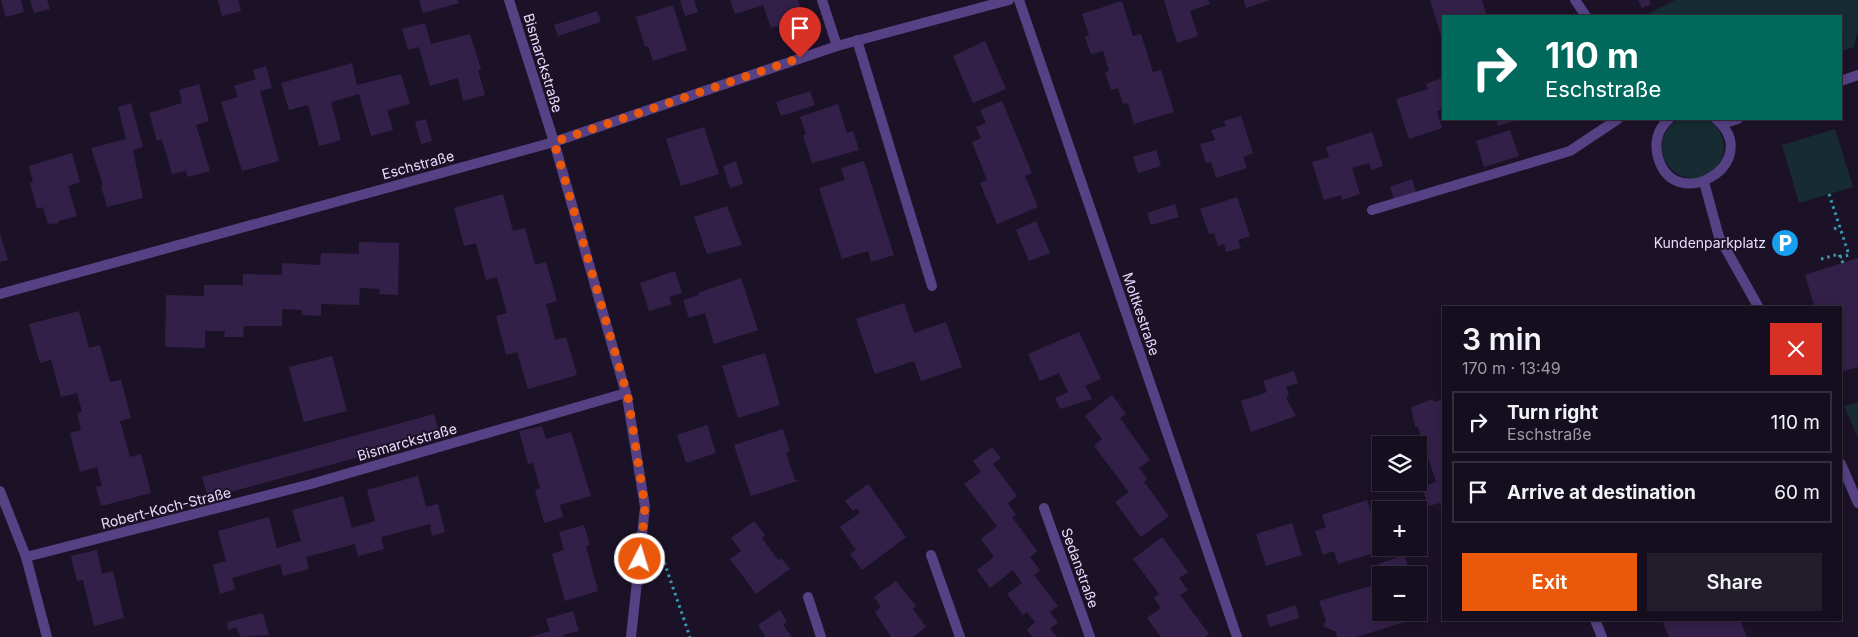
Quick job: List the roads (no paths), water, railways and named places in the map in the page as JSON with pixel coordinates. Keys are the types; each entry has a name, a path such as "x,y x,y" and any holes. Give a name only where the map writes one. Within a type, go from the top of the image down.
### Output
{"street":[{"name":"Bismarckstraße","path":"509,0 554,142 626,393 645,507 631,637"},
{"path":"822,0 837,46"},
{"name":"Eschstraße","path":"0,294 554,142 837,46 1009,0"},
{"name":"Moltkestraße","path":"1019,0 1237,637"},
{"path":"1575,0 1585,15"},
{"path":"857,40 932,286"},
{"path":"1842,81 1858,75"},
{"path":"1372,210 1570,151 1616,120"},
{"path":"1668,120 1657,136 1656,149 1659,162 1667,173 1678,180 1691,184 1704,182 1716,175 1726,164 1730,151 1729,137 1719,121"},
{"path":"1704,182 1719,236 1758,306"},
{"name":"Bismarckstraße","path":"311,484 626,393"},
{"path":"1842,466 1858,503"},
{"name":"Robert-Koch-Straße","path":"26,557 311,484"},
{"path":"0,491 26,557 47,637"},
{"name":"Sedanstraße","path":"1044,508 1090,637"},
{"path":"930,555 960,637"},
{"path":"808,598 821,637"},
{"path":"1595,621 1602,637"}],"place":[{"name":"Kundenparkplatz","path":"1785,243"}]}
